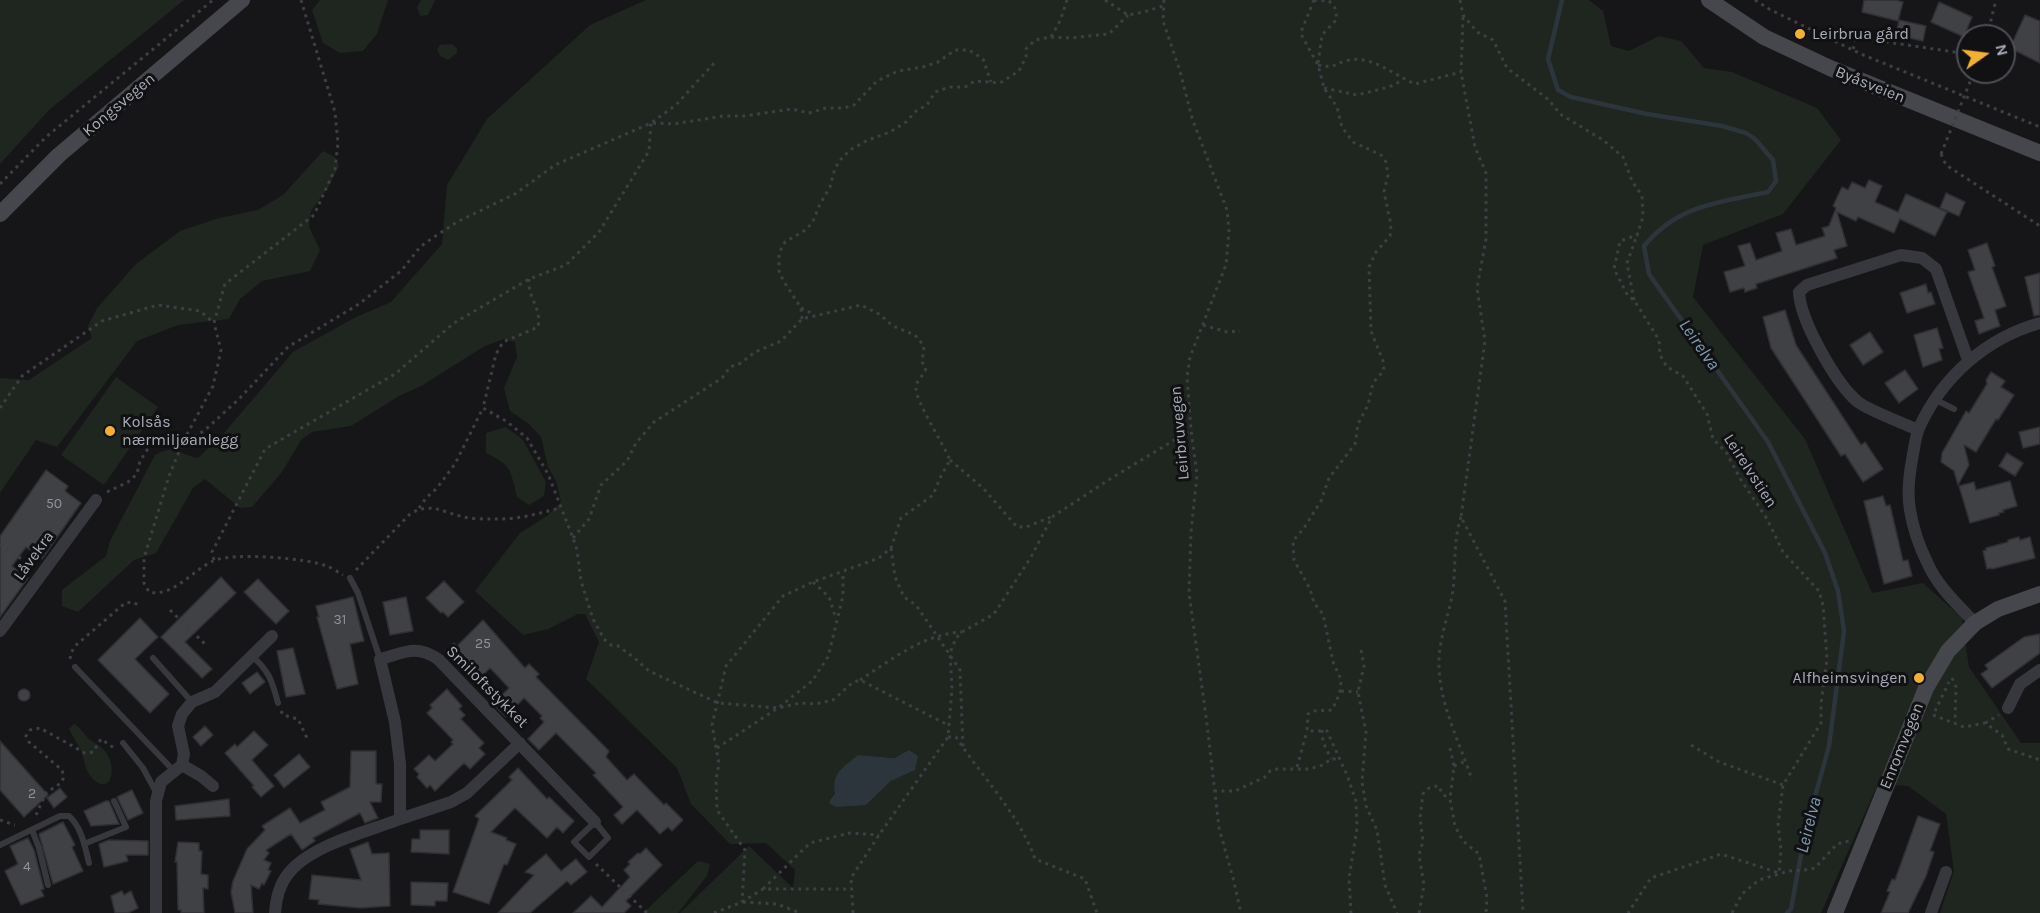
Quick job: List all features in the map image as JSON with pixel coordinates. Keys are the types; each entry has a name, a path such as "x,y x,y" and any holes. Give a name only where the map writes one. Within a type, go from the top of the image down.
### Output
{"main road":[{"name":"Kongsvegen","path":"0,214 60,155 242,0"},
{"name":"Byåsveien","path":"1709,0 1764,37 1830,68 2040,153"},
{"name":"Enromvegen","path":"1835,913 1926,688 1948,651 1976,623 1998,609 2040,594"}],"street":[{"path":"1918,430 1859,403 1834,375 1813,335 1800,301 1799,292 1807,285 1901,255 1922,258 1936,269 1968,360"},
{"path":"1976,623 1946,591 1928,565 1916,536 1909,508 1909,475 1918,430 1936,400 1968,360 1998,340 2040,323"},
{"name":"Låvekra","path":"0,631 96,500"},
{"path":"156,913 156,801 161,782 178,768 184,754 178,726 182,714 192,702 215,692 272,636"},
{"name":"Smiloftstykket","path":"380,659 413,650 426,651 438,659 595,822"},
{"path":"380,659 395,722 400,764 400,819"},
{"path":"2008,708 2020,684 2040,670"},
{"name":"Smiloftstykket","path":"275,913 281,885 288,873 298,864 330,846 451,802 466,793 520,743"},
{"path":"178,768 201,776 213,786"},
{"path":"1931,913 1946,872"}],"lane":[{"path":"1936,400 1953,409"},
{"path":"350,578 358,593 380,659"},
{"path":"252,656 265,668 272,679 278,703"},
{"path":"153,658 192,702"},
{"path":"75,667 178,768"},
{"path":"123,743 143,768 158,795"},
{"path":"84,844 126,827 114,801"},
{"path":"0,845 60,816 69,816 75,822 89,863"},
{"path":"589,857 574,842 595,822"},
{"name":"Smiloftstykket","path":"589,857 608,838 595,822"},
{"path":"32,830 48,885"}],"path":[{"path":"0,184 46,138 213,0"},
{"path":"301,0 335,112 338,143 335,169 314,215 225,284 214,322 221,350 213,386 183,442 169,476 144,558 144,584 149,592 157,594 171,588 214,560 234,556 296,560 326,566 350,578 411,513 418,510 443,509 460,516 518,519 560,508"},
{"path":"1051,37 1060,21 1067,0"},
{"path":"1105,0 1128,15"},
{"name":"Leirbruvegen","path":"1164,0 1162,21 1180,70 1192,118 1227,210 1229,231 1226,265 1188,367 1191,430 1197,475 1191,532 1189,593 1219,828 1241,913"},
{"path":"1297,768 1307,731 1308,714 1313,711 1332,710 1341,691 1323,614 1314,603 1310,589 1294,560 1293,542 1321,501 1329,478 1355,444 1358,424 1368,405 1373,383 1384,370 1383,361 1371,331 1369,267 1376,252 1390,236 1391,225 1384,192 1388,175 1386,162 1381,155 1353,141 1342,127 1336,107 1324,88 1318,65 1302,36 1301,32 1314,0 1329,1 1335,8 1337,19 1322,35 1318,65"},
{"path":"1460,0 1463,15 1461,72 1474,147 1486,173 1486,239 1477,288 1485,341 1461,518 1456,533 1453,591 1442,629 1439,666 1444,701 1472,780"},
{"path":"1755,0 1853,50 2040,127"},
{"path":"1990,24 1996,0"},
{"path":"802,319 801,308 779,271 779,253 785,242 807,229 813,221 830,187 835,168 850,150 906,122 916,111 927,105 935,92 950,87 965,87 975,81 1000,83 1019,71 1026,57 1026,49 1035,40 1110,34 1128,15 1163,6"},
{"path":"1463,15 1477,32 1493,40 1507,68 1549,100 1560,114 1604,140 1623,157 1632,181 1642,196 1643,217 1627,263 1634,300"},
{"path":"1814,31 1956,52"},
{"path":"1853,50 1857,38"},
{"path":"651,123 674,124 792,108 809,112 826,108 844,108 854,105 877,81 898,71 938,62 955,50 969,50 983,59 991,82"},
{"path":"1318,65 1336,66 1350,59 1369,61 1415,84 1461,72"},
{"path":"96,500 113,488 128,482 137,474 140,461 149,447 156,443 183,442 204,431 288,347 359,304 402,270 420,247 431,239 457,222 515,194 555,165 651,123 676,105 715,62"},
{"path":"1324,88 1358,95 1389,87 1403,79"},
{"path":"1969,84 1941,153 1946,165 2040,226"},
{"path":"214,560 212,552 265,449 395,374 454,323 529,279 566,266 599,232 649,151 651,123"},
{"name":"Leirelvstien","path":"1637,235 1620,241 1614,269 1628,296 1634,300 1659,340 1660,355 1667,367 1683,376 1707,414 1713,440 1726,452 1741,480 1767,519 1783,552 1819,591 1823,605 1827,659 1821,723 1783,785 1778,825 1782,850 1779,873"},
{"path":"418,510 455,464 483,408 496,354 503,342 538,327 540,317 528,288 529,279"},
{"path":"0,408 22,376 102,321 158,305 200,311 214,322"},
{"path":"573,538 589,519 601,485 627,460 636,443 654,422 722,378 730,367 741,363 755,352 781,341 802,319 861,305 879,314 893,326 915,335 924,346 922,362 926,368 925,373 918,380 915,390 922,407 951,460 983,488 1017,527 1026,527 1052,517 1191,430"},
{"path":"801,308 816,315"},
{"path":"1203,325 1227,332 1240,331"},
{"path":"483,408 506,421 527,438 548,474 573,538 577,550 580,581 593,619 604,639 632,656 649,671 718,703 777,708 800,703 815,704 833,700 852,683 920,642 937,636 962,632"},
{"path":"951,460 933,495 901,518 891,548 895,577 904,597 916,605 960,670 963,748"},
{"path":"853,913 851,878 948,737 952,689 950,653 956,638 962,632 994,614 1031,556 1052,517"},
{"path":"1461,518 1505,601 1523,913"},
{"path":"0,544 42,573"},
{"path":"741,902 745,850 717,810 716,779 719,764 712,724 726,666 783,596 813,582 879,558 891,548"},
{"path":"717,748 777,708 812,681 828,657 843,596 843,572"},
{"path":"813,582 829,597 837,621"},
{"path":"75,667 70,660 70,653 75,646 125,603 132,602 138,605"},
{"path":"170,610 206,645"},
{"path":"1361,650 1364,666 1359,692 1366,732 1362,782 1366,806 1377,830 1385,885 1397,913"},
{"path":"1952,678 1956,687 1955,723"},
{"path":"860,680 948,725"},
{"path":"1341,691 1359,692"},
{"path":"278,703 283,715 298,719 308,738"},
{"path":"1933,715 1964,727 1985,723 2002,735 2008,749 2040,760"},
{"path":"32,820 40,809 45,793 61,783 64,777 62,770 29,742 27,732 40,728 85,753 93,752 101,739"},
{"path":"1322,730 1323,742 1331,759"},
{"path":"1307,731 1327,731 1356,801 1357,828 1349,878 1351,913"},
{"path":"948,737 956,737 991,785 1030,844 1035,859 1085,879 1097,913"},
{"path":"1691,745 1719,762 1783,785"},
{"path":"1450,748 1454,766 1450,799 1455,826 1463,841 1479,854 1487,898 1486,913"},
{"path":"1214,791 1235,791 1265,777 1270,771 1308,769 1323,765 1331,759 1340,759"},
{"path":"1454,766 1466,761"},
{"path":"1419,913 1424,885 1419,855 1423,842 1420,818 1423,794 1425,790 1439,786 1442,794 1450,799"},
{"path":"1356,801 1366,806"},
{"path":"0,820 10,825 21,825"},
{"path":"714,913 741,902 763,889 810,843 850,833 879,835"},
{"path":"1732,913 1742,894 1759,880 1779,873 1815,868 1837,844 1865,837"},
{"path":"1629,913 1651,878 1720,854 1779,873"},
{"path":"589,857 647,913"},
{"path":"763,889 852,889"},
{"path":"741,902 777,904 800,913"}],"shaded area":[{"path":"0,0 184,0 49,110 0,164"},
{"path":"320,0 388,0 377,34 363,51 340,53 323,43 312,10"},
{"path":"421,0 435,0 428,15 420,16 417,7"},
{"path":"646,0 1589,0 1603,11 1611,46 1629,51 1659,36 1681,41 1704,68 1732,72 1817,108 1841,140 1783,214 1703,245 1693,297 1805,439 1872,593 1923,583 1962,618 1969,667 2021,743 2040,743 2040,913 1940,913 1954,871 1946,814 1908,786 1878,784 1821,913 680,913 749,846 793,888 789,894 793,889 795,870 766,843 730,844 691,804 677,768 586,679 599,642 585,614 578,614 548,629 523,635 475,591 520,533 547,516 561,502 556,481 548,467 541,437 529,424 510,411 504,388 517,357 515,342 504,339 483,347 351,426 312,432 301,440 282,472 252,507 240,508 205,479 193,488 156,553 134,560 78,612 62,606 62,590 106,556 110,541 155,455 173,450 198,458 224,433 293,352 354,318 391,302 442,244 447,185 487,119 590,25","holes":["858,755 895,758 914,770 891,781 866,805 842,805 830,800"]},
{"path":"452,44 457,48 457,53 448,60 440,56 437,49 440,45"},
{"path":"323,151 335,157 339,166 329,186 311,211 309,227 320,250 310,271 262,281 240,299 229,319 178,325 137,341 57,447 36,440 0,493 0,378 29,380 92,338 88,326 97,308 136,264 180,231 219,218 258,210 283,195"},
{"name":"Kolsås nærmiljøanlegg","path":"116,377 158,407 104,485 61,455"},
{"path":"506,427 523,440 546,482 544,496 529,505 517,497 509,469 501,461 486,453 486,433"},
{"path":"74,724 103,749 109,758 112,772 108,782 99,783 88,772 80,749 69,729"},
{"path":"909,750 918,756 915,770 891,781 866,805 836,807 830,804 835,793 837,775 858,755 895,758"},
{"path":"698,861 710,864 707,876 678,913 643,913"}],"building":[{"path":"1864,0 1903,2 1898,21 1862,12"},
{"path":"1939,2 1972,17 1969,24 1956,24 1956,33 1931,22"},
{"path":"2025,15 2040,21 2040,63 2016,51 2016,35"},
{"path":"1899,20 1926,26 1923,41 1896,35"},
{"path":"1869,180 1882,186 1875,202 1898,212 1906,194 1947,212 1935,236 1900,219 1894,233 1858,217 1856,221 1837,212 1847,246 1834,250 1837,258 1756,284 1757,288 1745,292 1744,288 1730,292 1724,272 1745,266 1738,246 1750,243 1756,260 1782,251 1776,233 1791,229 1796,245 1825,236 1822,228 1829,226 1836,208 1833,206 1842,187 1848,190 1852,182 1865,188"},
{"path":"1946,193 1965,202 1959,216 1940,208"},
{"path":"1987,243 1995,266 1992,267 2006,306 1995,310 2000,326 1979,334 1975,321 1984,318 1968,272 1975,270 1968,250"},
{"path":"2040,273 2040,315 2034,316 2025,277"},
{"path":"1926,284 1928,293 1931,292 1935,304 1907,313 1900,293"},
{"path":"1785,310 1796,345 1861,445 1865,442 1883,469 1863,482 1845,454 1841,456 1771,348 1763,317"},
{"path":"1937,328 1943,348 1939,349 1942,360 1923,367 1914,335"},
{"path":"1870,332 1883,352 1863,365 1850,345"},
{"path":"1905,370 1918,389 1899,403 1885,383"},
{"path":"1991,372 2005,381 2001,387 2014,395 1976,452 1964,445 1969,465 1958,485 1954,471 1941,462 1942,453 1966,411 1969,413 1987,384 1986,380"},
{"path":"2040,427 2040,444 2023,448 2019,432"},
{"path":"2007,453 2023,463 2015,476 1999,466"},
{"path":"46,470 68,486 65,491 81,503 42,559 26,547 12,566 28,578 0,617 0,536"},
{"path":"2010,481 2017,506 2003,510 2004,512 1999,515 1970,523 1959,486 1974,482 1976,490"},
{"path":"1883,496 1886,506 1890,505 1903,561 1908,560 1912,576 1884,584 1864,501"},
{"path":"2019,537 2020,540 2030,537 2035,558 1987,569 1983,551 1986,548"},
{"path":"221,577 236,593 185,642 212,669 202,678 161,637"},
{"path":"258,579 289,611 276,624 244,592"},
{"path":"444,581 464,602 448,617 426,598"},
{"path":"353,597 364,641 350,644 358,684 337,689 316,606"},
{"path":"406,597 413,631 390,635 383,602"},
{"path":"140,618 158,637 135,659 169,694 150,713 98,660"},
{"path":"483,620 525,668 529,664 539,674 536,677 609,751 606,757 627,780 634,774 664,805 666,803 683,820 672,831 668,827 660,834 637,810 622,824 614,815 623,807 593,775 596,773 556,733 539,750 528,739 544,722 540,718 542,716 524,698 506,717 493,704 509,688 490,668 480,678 458,656 454,660 445,651 454,643 457,646"},
{"path":"2040,634 2040,653 1992,688 1981,674 1988,669 1985,665 2024,637"},
{"path":"293,648 305,694 286,697 277,651"},
{"path":"257,672 265,682 250,694 242,683"},
{"path":"26,689 30,695 26,701 22,701 18,693"},
{"path":"447,689 462,706 459,709 465,715 461,719 484,743 479,748 485,754 470,769 464,763 435,791 430,785 427,788 417,777 419,774 414,769 429,755 435,761 453,744 451,742 453,740 427,713 432,708 430,705"},
{"path":"205,726 213,735 201,746 193,737"},
{"path":"254,731 268,745 252,760 274,786 261,797 225,753 235,744 237,747"},
{"path":"0,741 48,795 24,817 0,790"},
{"path":"351,751 376,751 376,784 382,784 381,802 370,802 378,818 365,823 360,813 313,838 315,841 302,850 291,834 266,850 269,853 264,860 271,863 268,870 271,871 264,885 262,883 259,889 251,885 253,913 235,913 231,892 233,881 247,849 265,830 262,826 290,808 300,823 325,810 321,802 350,787"},
{"path":"299,754 310,767 284,788 274,775"},
{"path":"518,768 547,799 549,797 574,821 563,833 557,827 547,838 515,808 491,832 516,844 507,865 504,864 489,904 453,892 479,819 475,816 512,780 509,777"},
{"path":"60,788 67,797 54,808 47,798"},
{"path":"132,790 143,813 128,820 117,797"},
{"path":"229,799 230,816 176,820 175,806"},
{"path":"109,801 119,824 91,826 84,811"},
{"path":"1918,816 1940,824 1930,851 1934,852 1926,876 1908,913 1881,913 1890,892 1887,891 1892,879 1895,880"},
{"path":"63,822 75,845 72,847 83,871 53,884 39,834"},
{"path":"420,830 449,830 449,854 411,852 412,839 420,839"},
{"path":"28,838 34,850 44,896 21,905 5,871 18,864 10,846"},
{"path":"109,840 148,841 148,855 126,855 128,861 104,867 99,844"},
{"path":"178,842 199,843 199,851 202,851 201,874 208,875 208,889 203,888 204,913 181,913 181,910 178,910 177,862 175,862"},
{"path":"368,842 372,854 389,853 390,906 360,908 318,904 319,900 309,899 312,875 361,880 350,849"},
{"path":"646,848 662,865 626,901 631,906 624,913 573,913 591,896 602,907 630,877 624,870 630,864 628,862"},
{"path":"546,854 561,871 576,859 587,872 571,885 567,881 530,913 498,913 534,875 525,872"},
{"path":"411,882 448,883 447,901 435,901 435,906 411,905"},
{"path":"122,891 124,895 131,891 138,908 128,913 115,913 111,896"}],"waterway":[{"name":"Leirelva","path":"1562,0 1548,59 1558,90 1571,97 1647,114 1722,126 1746,133 1755,139 1773,160 1776,181 1768,192 1700,207 1671,222 1657,232 1644,246 1649,274 1768,442 1825,553 1838,591 1844,631 1829,746 1805,833 1791,909 1787,913"}],"place":[{"name":"Leirbrua gård","path":"1800,34"},
{"name":"Kolsås nærmiljøanlegg","path":"110,431"},
{"name":"Alfheimsvingen","path":"1919,678"}]}
